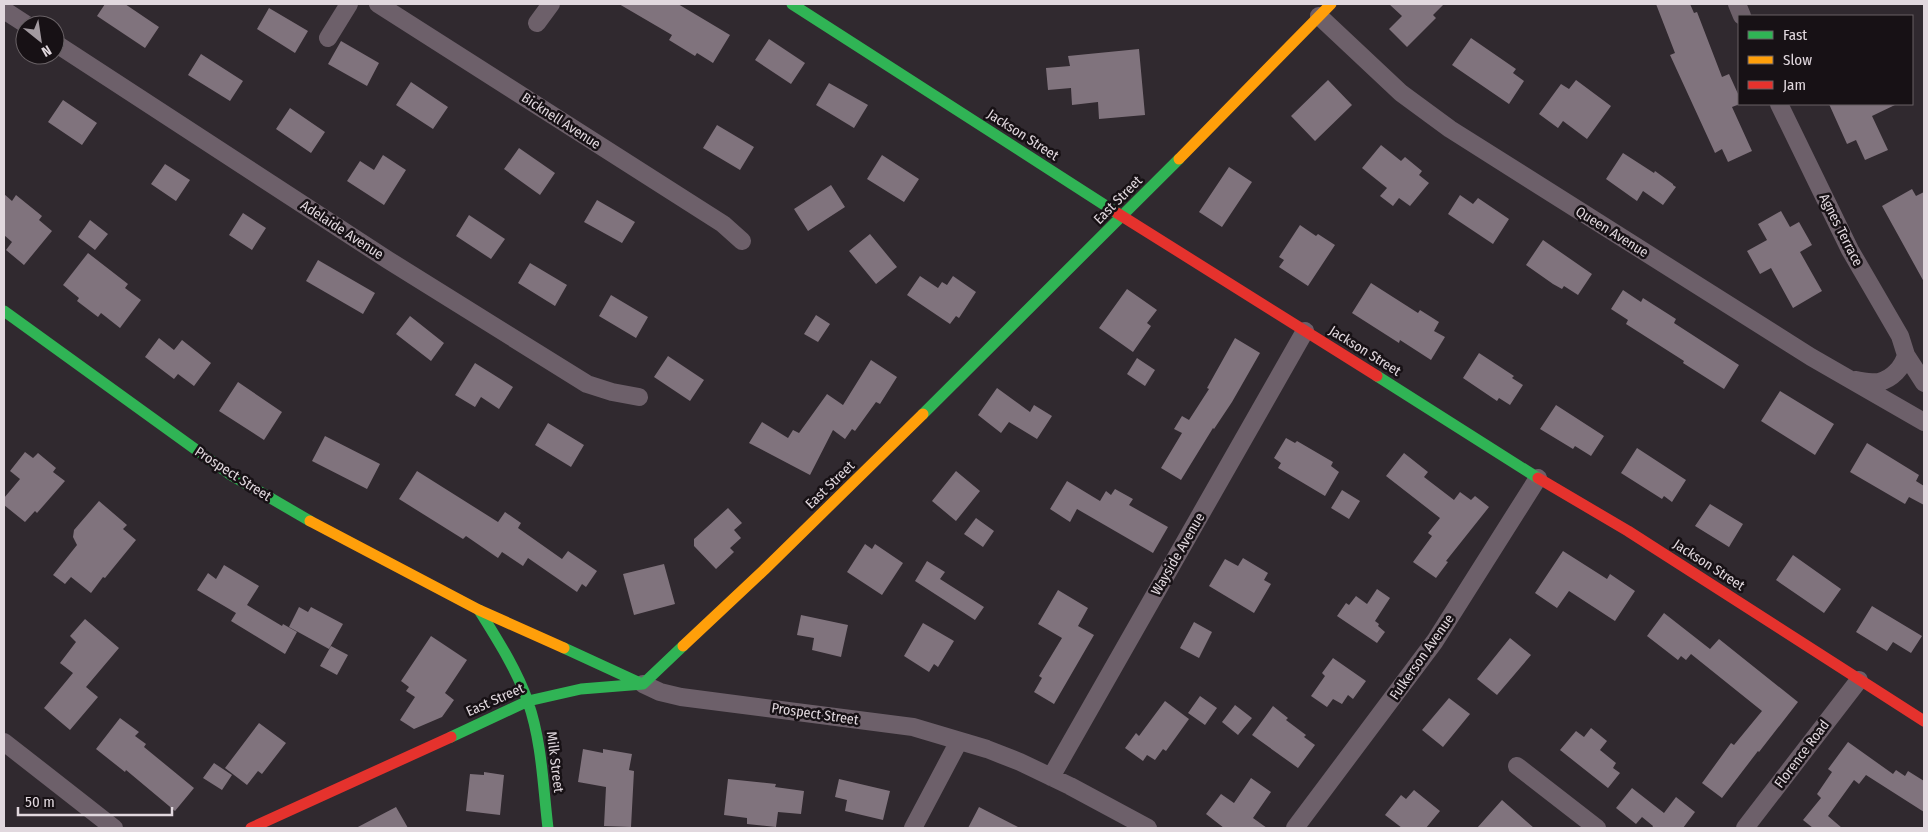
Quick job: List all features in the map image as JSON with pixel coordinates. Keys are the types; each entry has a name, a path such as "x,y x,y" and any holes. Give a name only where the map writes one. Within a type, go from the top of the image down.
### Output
{"main road":[{"name":"Jackson Street","path":"792,4 1538,478 1628,531 1924,721"},
{"name":"East Street","path":"251,828 528,700 581,689 643,684 764,570 1123,216 1325,10"},
{"name":"Prospect Street","path":"4,311 231,475 323,528 479,610 643,684"},
{"path":"479,610 505,653 528,700"},
{"name":"Milk Street","path":"528,700 536,729 548,828"}],"street":[{"path":"328,38 349,4"},
{"name":"Bicknell Avenue","path":"378,4 722,224 742,241"},
{"path":"537,23 551,4"},
{"path":"4,10 15,17"},
{"name":"Queen Avenue","path":"1325,10 1401,93 1450,129 1849,380 1924,422"},
{"name":"Adelaide Avenue","path":"65,50 393,263 587,384 612,392 639,397"},
{"name":"Agnes Terrace","path":"1779,105 1850,250 1900,336 1906,355 1924,383"},
{"name":"Wayside Avenue","path":"1051,777 1305,331"},
{"path":"1849,380 1880,382 1895,374 1904,365 1906,355"},
{"name":"Fulkerson Avenue","path":"1295,828 1435,641 1538,478"},
{"name":"Florence Road","path":"1745,828 1859,680"},
{"name":"Prospect Street","path":"643,684 660,692 681,696 913,727 987,749 1051,777 1148,828"},
{"path":"913,828 959,741"},
{"path":"4,742 114,828"},
{"path":"1517,766 1597,828"}],"building":[{"path":"105,4 125,4 159,27 145,48 97,16"},
{"path":"619,4 678,4 730,35 713,63 697,53 695,56 669,40 672,35"},
{"path":"1389,4 1444,4 1433,15 1436,18 1407,47 1389,29 1402,16"},
{"path":"1656,4 1690,4 1694,13 1697,12 1722,77 1729,74 1738,94 1738,105 1732,107 1752,151 1728,162 1722,149 1715,153 1670,55 1675,53"},
{"path":"269,8 308,31 295,53 257,29"},
{"path":"1471,38 1516,69 1513,73 1524,81 1509,104 1452,65"},
{"path":"769,39 805,63 791,84 755,60"},
{"path":"341,41 379,63 367,86 328,64"},
{"path":"1139,49 1145,115 1099,119 1098,102 1072,105 1071,88 1048,90 1046,68 1070,66 1068,56"},
{"path":"201,54 243,81 230,101 188,75"},
{"path":"1328,80 1352,105 1315,141 1291,116"},
{"path":"1576,80 1611,106 1587,139 1563,121 1558,128 1539,114 1561,84 1569,89"},
{"path":"411,82 448,107 433,129 396,105"},
{"path":"829,83 868,105 854,128 816,105"},
{"path":"63,100 97,123 82,145 48,122"},
{"path":"1829,105 1895,105 1872,116 1888,150 1865,160 1856,140 1847,144"},
{"path":"290,108 325,132 311,153 276,129"},
{"path":"717,125 754,147 740,170 703,148"},
{"path":"1381,145 1401,161 1405,157 1422,171 1419,175 1429,183 1410,206 1399,198 1393,206 1380,196 1387,188 1362,168"},
{"path":"519,148 555,173 540,195 504,169"},
{"path":"1623,153 1654,173 1655,171 1676,187 1663,205 1643,191 1637,201 1606,179"},
{"path":"383,155 406,170 384,205 347,181 360,161 374,170"},
{"path":"882,155 919,179 904,202 867,179"},
{"path":"165,164 190,180 176,201 151,184"},
{"path":"1229,167 1252,182 1222,227 1199,212"},
{"path":"831,185 845,207 808,231 794,209"},
{"path":"1912,189 1916,196 1924,192 1924,282 1882,206"},
{"path":"4,194 12,201 16,195 42,216 39,220 52,231 24,265 6,250 12,242 4,235"},
{"path":"1460,195 1473,204 1478,198 1509,219 1493,244 1448,214"},
{"path":"597,200 635,222 622,243 584,222"},
{"path":"1781,211 1790,227 1799,222 1812,245 1800,252 1822,291 1793,308 1771,268 1760,274 1747,251 1767,240 1758,224"},
{"path":"243,213 266,228 252,250 229,235"},
{"path":"469,215 505,239 491,259 456,236"},
{"path":"90,220 108,234 95,250 78,237"},
{"path":"1300,225 1316,236 1318,234 1335,245 1308,286 1279,267 1284,260 1279,257"},
{"path":"870,234 897,267 876,284 849,251"},
{"path":"1543,240 1592,274 1578,295 1564,286 1562,289 1553,284 1526,265"},
{"path":"88,253 128,284 125,288 141,300 120,328 101,313 98,317 77,301 79,298 63,285"},
{"path":"318,260 375,293 363,314 306,281"},
{"path":"530,263 567,285 555,306 518,283"},
{"path":"920,276 938,288 942,282 947,285 953,276 976,292 959,318 956,316 950,324 907,295"},
{"path":"1371,283 1418,313 1420,310 1439,322 1434,331 1445,337 1431,360 1400,340 1399,343 1352,313"},
{"path":"1127,289 1157,310 1147,323 1151,326 1133,352 1099,328"},
{"path":"1623,290 1641,302 1643,298 1676,319 1674,323 1739,365 1724,389 1626,324 1628,320 1611,309"},
{"path":"611,295 648,317 636,338 599,316"},
{"path":"816,315 830,324 818,342 804,334"},
{"path":"410,316 444,343 431,361 396,334"},
{"path":"159,338 174,350 182,340 211,363 194,386 178,374 174,379 145,357"},
{"path":"1235,338 1260,353 1232,402 1213,428 1181,480 1161,468 1182,433 1174,429 1182,416 1189,420 1209,389 1207,388"},
{"path":"1479,353 1514,376 1512,378 1523,385 1510,405 1499,398 1497,401 1463,378"},
{"path":"668,356 704,380 690,401 654,377"},
{"path":"1137,358 1155,370 1145,386 1127,374"},
{"path":"871,360 897,377 880,404 876,402 855,431 852,429 845,439 833,430 810,475 749,443 762,422 788,438 793,430 799,433 827,394 843,405"},
{"path":"475,363 513,387 499,409 481,397 475,407 455,395"},
{"path":"238,382 282,412 264,440 219,411"},
{"path":"997,388 1030,412 1034,405 1052,416 1037,439 1009,422 1001,433 978,415"},
{"path":"1780,391 1834,424 1815,455 1761,421"},
{"path":"1556,405 1604,436 1591,456 1575,446 1573,449 1540,429"},
{"path":"548,423 584,445 571,467 535,445"},
{"path":"325,436 380,464 367,489 312,461"},
{"path":"1286,438 1295,443 1297,441 1333,462 1331,466 1339,472 1325,496 1278,468 1281,463 1274,458"},
{"path":"1867,443 1919,475 1916,481 1924,486 1924,505 1909,497 1905,504 1850,472"},
{"path":"1637,448 1686,480 1672,502 1664,496 1662,499 1621,473"},
{"path":"25,452 33,458 38,453 56,468 53,472 65,481 37,513 35,511 25,522 4,505 4,498 20,479 10,471"},
{"path":"1404,453 1428,472 1424,477 1454,500 1460,492 1471,500 1475,496 1489,507 1446,561 1448,562 1436,578 1413,562 1432,536 1428,533 1440,518 1386,476"},
{"path":"417,471 498,522 505,512 521,523 518,528 562,559 568,551 597,571 586,587 582,584 577,592 528,558 523,566 502,552 498,558 466,536 463,539 399,499"},
{"path":"956,471 980,491 956,521 932,501"},
{"path":"1067,481 1100,501 1106,491 1111,495 1115,489 1133,499 1129,505 1168,527 1153,553 1077,509 1070,522 1050,509"},
{"path":"1342,490 1360,501 1349,519 1331,508"},
{"path":"99,501 127,525 123,529 136,540 91,593 71,577 65,584 53,575 77,545 73,537 74,530"},
{"path":"1710,504 1743,524 1729,547 1695,526"},
{"path":"728,508 742,523 734,530 741,538 730,548 734,552 716,569 694,546 694,539"},
{"path":"976,518 994,531 983,547 964,534"},
{"path":"865,544 872,549 875,544 903,563 882,595 847,572"},
{"path":"1563,551 1607,579 1610,574 1635,591 1615,621 1569,591 1557,608 1535,593"},
{"path":"1793,555 1841,589 1824,613 1776,580"},
{"path":"1243,558 1268,573 1264,580 1271,584 1254,613 1209,586 1225,559 1238,566"},
{"path":"927,561 945,572 940,579 984,607 975,620 915,581"},
{"path":"664,564 675,604 634,615 623,574"},
{"path":"224,565 259,586 247,605 282,626 283,624 297,632 285,654 231,621 236,613 197,590 208,573 216,579"},
{"path":"1377,589 1390,598 1375,621 1385,632 1377,643 1337,616 1346,603 1349,605 1356,596 1367,604"},
{"path":"1058,590 1088,608 1078,626 1094,635 1054,704 1034,692 1042,678 1039,676 1062,638 1038,624"},
{"path":"1872,606 1922,636 1911,653 1893,642 1887,651 1856,632"},
{"path":"299,607 308,612 311,607 343,624 329,649 289,627"},
{"path":"1664,613 1710,649 1719,639 1798,702 1722,798 1702,783 1731,743 1734,745 1762,711 1691,654 1686,660 1681,656 1678,660 1647,636"},
{"path":"801,615 848,625 841,657 812,650 814,638 797,635"},
{"path":"85,619 119,648 86,687 98,697 70,730 44,708 73,673 60,663 76,642 70,636"},
{"path":"1194,622 1212,632 1199,658 1180,648"},
{"path":"923,623 954,641 938,667 934,664 929,672 904,656"},
{"path":"431,636 467,660 445,693 454,700 442,717 414,729 400,720 415,697 406,691 409,687 401,681"},
{"path":"1510,638 1531,655 1497,695 1477,679"},
{"path":"331,646 348,655 337,675 320,666"},
{"path":"1333,658 1366,681 1353,699 1348,695 1342,704 1333,699 1327,707 1311,696 1325,676 1322,673"},
{"path":"1200,696 1217,708 1205,725 1188,713"},
{"path":"1449,698 1470,714 1443,747 1422,730"},
{"path":"1165,701 1189,719 1166,751 1163,749 1155,760 1147,755 1143,761 1125,748 1136,733 1139,736"},
{"path":"1235,705 1252,718 1238,735 1222,722"},
{"path":"1273,706 1288,718 1286,720 1306,735 1304,737 1315,745 1298,768 1252,735"},
{"path":"120,718 139,732 135,736 146,744 144,747 194,788 175,811 126,770 125,772 96,749"},
{"path":"259,723 286,743 262,774 258,771 247,785 225,768"},
{"path":"1591,728 1607,741 1600,750 1616,763 1613,768 1620,773 1608,788 1560,750 1576,731 1584,737"},
{"path":"1848,742 1893,774 1896,770 1905,776 1908,771 1924,781 1924,812 1866,775 1859,784 1854,780 1828,816 1842,828 1813,828 1803,820 1821,798 1817,794 1832,772 1828,769"},
{"path":"583,749 603,753 603,749 632,754 629,770 634,771 631,827 604,826 606,787 578,782"},
{"path":"214,763 232,775 222,790 203,778"},
{"path":"484,772 504,775 500,815 466,811 470,774 484,775"},
{"path":"1251,778 1271,792 1253,818 1267,828 1224,828 1206,814 1221,794 1234,803"},
{"path":"728,779 776,784 775,787 804,791 801,814 778,812 776,827 747,824 747,818 724,815"},
{"path":"839,779 890,791 883,820 845,811 847,800 835,797"},
{"path":"1632,788 1664,813 1676,797 1695,812 1683,828 1652,828 1653,826 1642,817 1636,824 1616,808"},
{"path":"1414,790 1440,811 1426,828 1402,828 1385,815 1401,795 1406,799"},
{"path":"1502,800 1534,828 1477,828"},
{"path":"396,807 408,828 356,828"},
{"path":"979,807 1020,828 968,828"}],"traffic: fast":[{"path":"792,4 1117,213"},
{"path":"923,414 1179,159"},
{"path":"4,311 231,475 310,521"},
{"path":"1377,376 1538,478"},
{"path":"479,610 512,666 533,717 539,749 548,828"},
{"path":"451,737 528,701 581,689 643,684 683,646"},
{"path":"564,648 640,683"}],"traffic: slow":[{"path":"1179,159 1331,4"},
{"path":"683,646 764,570 923,414"},
{"path":"310,521 479,610 564,648"}],"traffic: jam":[{"path":"1117,213 1377,376"},
{"path":"1538,478 1628,531 1924,721"},
{"path":"251,828 451,737"}]}
